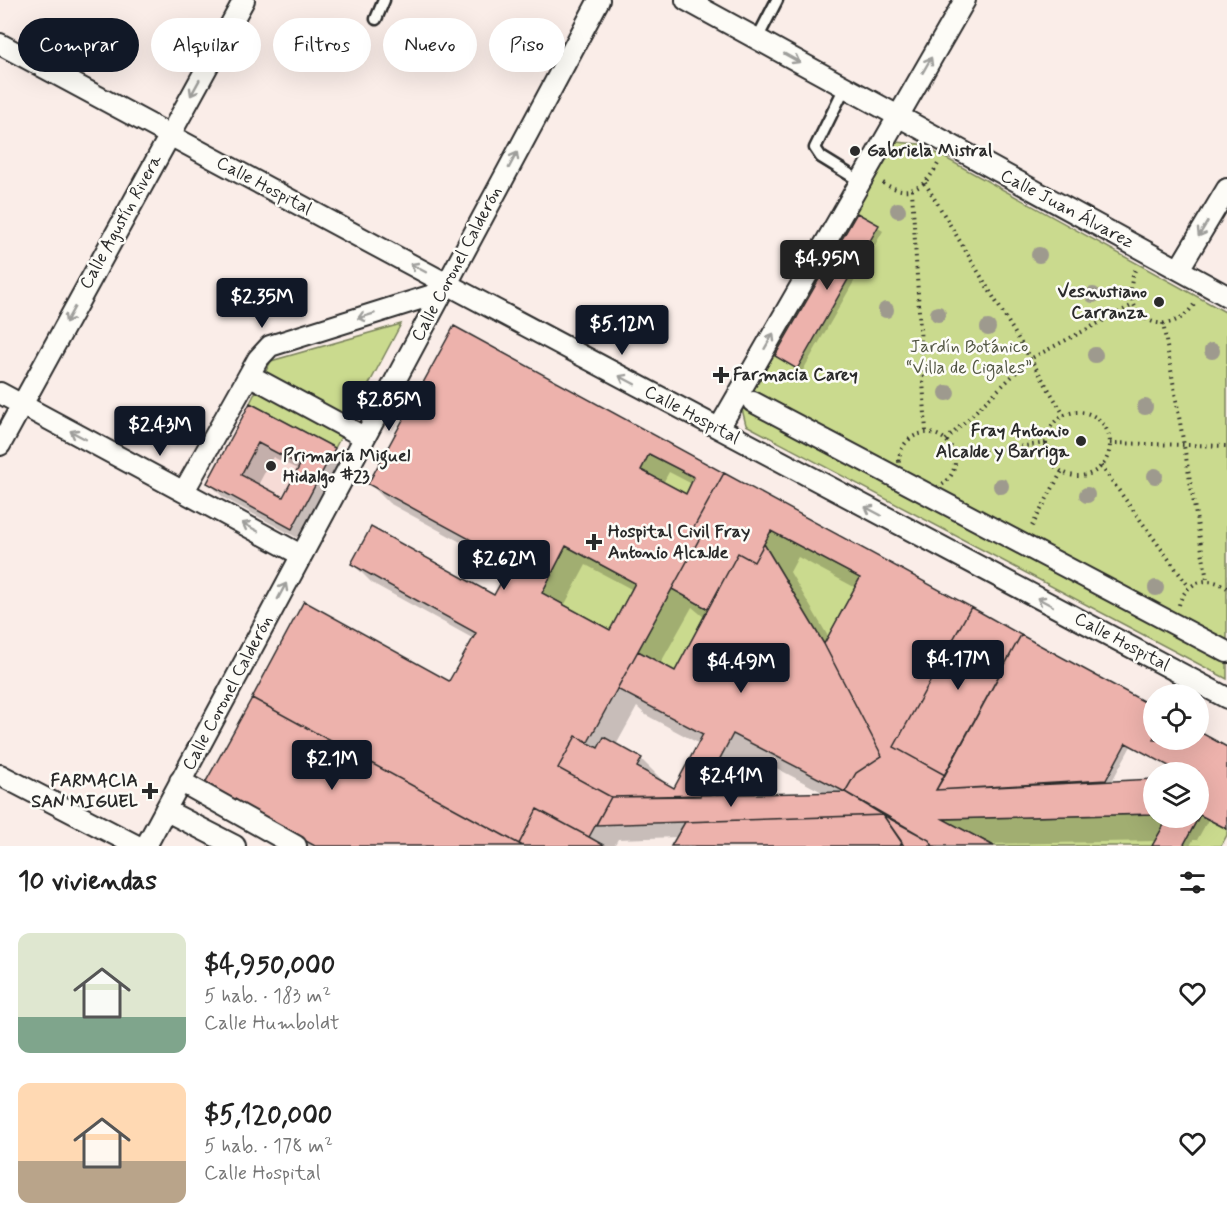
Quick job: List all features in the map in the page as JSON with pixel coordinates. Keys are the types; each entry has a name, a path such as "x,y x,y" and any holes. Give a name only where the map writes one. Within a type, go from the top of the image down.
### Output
{"street":[{"name":"Calle Agustín Rivera","path":"0,445 244,0"},
{"name":"Calle Coronel Calderón","path":"146,846 599,0"},
{"name":"Calle Juan Álvarez","path":"686,0 1227,296"},
{"path":"719,428 869,181 897,116 965,0"},
{"name":"Calle Hospital","path":"0,44 444,288 719,428 1227,698"},
{"path":"1179,269 1227,189"},
{"path":"184,491 263,352 278,343 444,288"},
{"path":"249,375 364,437"},
{"path":"0,393 302,555"},
{"path":"753,402 1227,652"},
{"path":"0,775 137,846"},
{"path":"180,782 296,846"},
{"path":"165,810 235,846"}],"lane":[{"path":"376,20 384,0"},
{"path":"757,39 777,0"},
{"path":"845,87 815,148 821,157 869,181"}],"path":[{"path":"869,181 901,191 912,190 925,183 939,162"},
{"path":"925,183 1064,415"},
{"path":"912,190 926,432"},
{"path":"1135,270 1130,284 1130,295 1139,313 1147,320 1163,323 1178,320 1195,303"},
{"path":"946,440 1030,359 1133,304"},
{"path":"1163,323 1207,580"},
{"path":"1081,412 1098,419 1108,434 1110,442 1109,451 1101,466 1085,476 1075,476 1062,471 1051,462 1046,443 1050,427 1064,415 1081,412"},
{"path":"926,432 936,434 946,440 955,456 953,472 942,486 924,489 915,487 901,474 898,455 902,446 909,439 926,432"},
{"path":"1110,442 1227,446"},
{"path":"955,456 1046,443"},
{"path":"1101,466 1189,587 1207,580 1217,582 1227,588"},
{"path":"1023,544 1062,471"}],"shaded area":[{"name":"Primaria Miguel Hidalgo #23","path":"250,403 335,448 292,529 207,483"}],"green space":[{"name":"Jardín Botánico “Villa de Cigales”","path":"895,142 920,144 1227,313 1227,679 746,425 740,401"},
{"path":"401,324 335,448 250,403 271,361"},
{"path":"649,454 694,477 686,494 641,470"},
{"path":"771,531 860,578 824,644 764,544"},
{"path":"566,546 635,583 610,630 542,593"},
{"path":"672,589 708,609 675,671 638,651"},
{"path":"1143,814 1143,828 1162,828 1152,846 994,846 943,819"},
{"path":"1209,820 1227,829 1227,835 1221,846 1183,846 1193,828 1209,828"}],"building":[{"path":"857,213 879,225 797,369 775,356"},
{"path":"454,326 724,473 693,529 702,534 588,742 576,736 558,768 611,797 589,837 537,809 519,844 252,698 304,601 449,681 476,633 351,564 371,527 494,595 512,562 368,484","holes":["649,454 694,477 686,494 641,470","566,546 635,583 610,630 542,593"]},
{"name":"Primaria Miguel Hidalgo #23","path":"250,403 335,448 292,529 207,483","holes":["258,443 300,465 283,497 241,475"]},
{"path":"724,473 971,607 894,747 945,775 936,790 1143,780 1143,814 943,819 994,846 933,846 929,840 845,792 856,773 882,756 824,644 860,578 771,531 754,562 738,553 708,609 672,589 702,534 693,529"},
{"path":"764,544 824,644 882,756 856,773 845,792 733,734 700,796 611,797 558,768 576,736 598,748 604,737 642,758 637,767 674,788 703,734 617,689 638,651 675,671 738,553 754,562"},
{"path":"971,607 1021,635 945,775 894,747"},
{"path":"1021,635 1143,701 1143,750 1209,750 1209,737 1227,747 1227,829 1209,820 1209,762 1161,762 1126,743 1106,780 936,790"},
{"path":"252,698 523,846 315,846 204,785"},
{"path":"845,792 883,815 596,825 611,797"},
{"path":"537,809 605,846 523,846 519,844"},
{"path":"883,815 929,840 933,846 904,846"},
{"path":"883,815 902,842 900,846 671,846 685,822"},
{"path":"1162,828 1193,828 1183,846 1152,846"}],"place":[{"name":"Gabriela Mistral","path":"855,151"},
{"name":"Vesnustiano Carranza","path":"1159,302"},
{"name":"Farmacia Carey","path":"721,375"},
{"name":"Fray Antonio Alcalde y Barriga","path":"1081,441"},
{"name":"Primaria Miguel Hidalgo #23","path":"271,466"},
{"name":"Hospital Civil Fray Antonio Alcalde","path":"594,542"},
{"name":"FARMACIA SAN MIGUEL","path":"150,791"}]}
